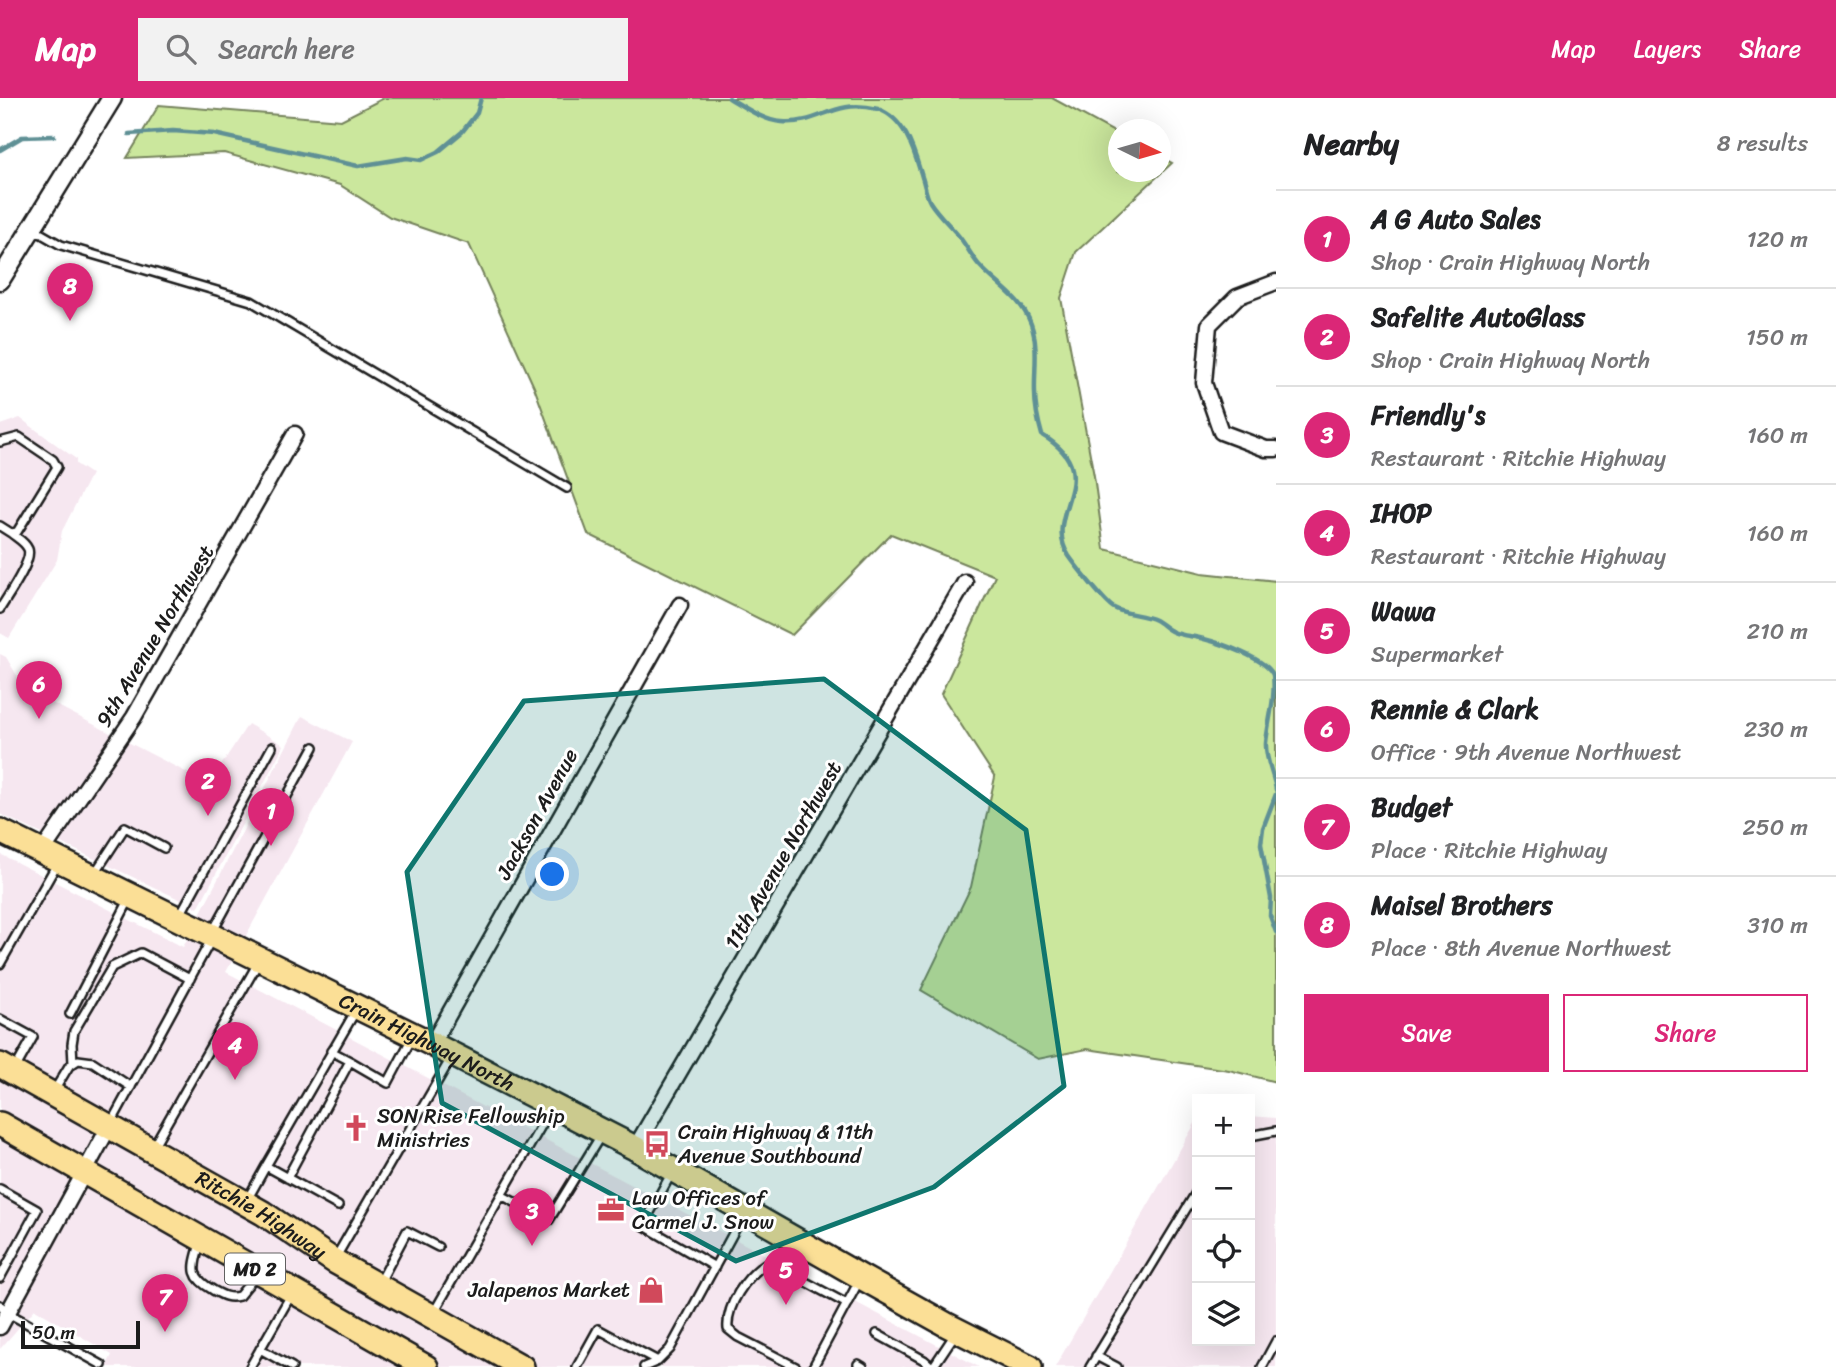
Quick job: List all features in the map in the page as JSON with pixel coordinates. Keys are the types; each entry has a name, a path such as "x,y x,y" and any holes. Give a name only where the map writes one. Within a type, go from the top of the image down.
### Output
{"main road":[{"name":"Crain Highway North","path":"0,831 635,1148 861,1278 1021,1365"},
{"name":"Ritchie Highway","path":"6,1069 263,1213 334,1261 522,1367"},
{"name":"MD 2","path":"0,1124 293,1291 403,1361 426,1367"}],"street":[{"path":"0,280 112,98"},
{"path":"1271,449 1221,432 1204,383 1209,325 1237,297 1276,282"},
{"name":"9th Avenue Northwest","path":"50,856 197,610 295,435"},
{"name":"11th Avenue Northwest","path":"635,1148 965,582"},
{"name":"Jackson Avenue","path":"423,1040 680,605"},
{"path":"0,1327 4,1309 109,1128"}],"lane":[{"path":"33,228 61,245 251,301 567,488"},
{"path":"0,442 19,437 53,460 57,467 17,532 11,533"},
{"path":"0,526 24,542 29,551 28,561 0,609"},
{"path":"178,919 272,747"},
{"path":"109,1128 314,747"},
{"path":"92,877 125,827 164,848"},
{"path":"0,964 50,856"},
{"path":"70,1014 131,896"},
{"path":"73,1063 72,1044 75,1031 112,967 141,953 190,979"},
{"path":"151,1151 260,959"},
{"path":"245,1204 357,1008"},
{"path":"0,1019 33,1037 6,1069"},
{"path":"331,1051 388,1083 423,1040"},
{"path":"334,1261 453,1055"},
{"path":"52,1095 73,1063 78,1060 93,1062 131,1087"},
{"path":"287,1178 350,1062"},
{"path":"432,1316 552,1106"},
{"path":"1255,1135 1276,1130"},
{"path":"501,1195 549,1220 603,1132"},
{"path":"266,1166 338,1206"},
{"path":"673,1170 643,1225 715,1267"},
{"path":"0,1189 37,1210 0,1278"},
{"path":"1090,1367 1192,1199"},
{"path":"644,1367 658,1361 670,1349 745,1211"},
{"path":"378,1285 407,1231 438,1248"},
{"path":"201,1238 194,1266 200,1283 232,1298 239,1296 259,1272"},
{"path":"796,1367 727,1329 727,1320 735,1299 758,1269 765,1264 774,1265 847,1304"},
{"path":"813,1367 861,1278"},
{"path":"250,1367 293,1291"},
{"path":"4,1309 102,1365"},
{"path":"577,1367 598,1329 658,1361"},
{"path":"877,1334 932,1367 957,1330"},
{"path":"1262,1367 1276,1342"},
{"path":"260,1349 292,1367"},
{"path":"1096,1356 1117,1367"}],"highlighted area":[{"path":"824,679 1026,830 1064,1086 934,1187 736,1261 442,1103 407,872 524,701"}],"shaded area":[{"path":"20,418 76,459 76,464 91,474 62,531 57,560 9,638 0,633 0,425"},
{"path":"0,654 6,657 25,689 209,784 248,724 284,745 198,908 0,814"},
{"path":"302,716 352,742 226,972 979,1367 106,1367 112,1355 35,1309 0,1349 0,854 183,947"},
{"path":"1255,1116 1276,1118 1276,1367 1055,1367 1192,1129 1192,1346 1255,1346"}],"green space":[{"path":"384,98 1052,98 1108,129 1108,182 1152,182 1076,252 1061,298 1094,476 1104,549 1202,573 1276,581 1276,1082 1229,1070 1087,1049 1038,1059 921,990 971,887 995,777 941,694 995,576 891,534 792,635 588,534 534,387 469,244 390,217 340,185 224,153 127,158 159,105 341,120"}],"waterway":[{"path":"129,134 173,131 214,134 358,166 407,158 421,160 438,152 462,132 477,113 481,98"},
{"path":"729,98 754,113 782,122 807,120 849,107 878,109 896,120 908,137 930,202 979,265 1021,306 1031,324 1036,350 1036,404 1042,435 1061,450 1071,465 1073,480 1062,524 1062,540 1069,556 1114,608 1155,620 1177,633 1231,648 1269,669 1273,675 1273,692 1266,749 1276,790"},
{"path":"0,150 22,137 54,136"},
{"path":"1276,794 1263,828 1261,844 1271,898 1270,916 1276,932"}],"place":[{"name":"Maisel Brothers","path":"70,321"},
{"name":"Rennie & Clark","path":"39,719"},
{"name":"Safelite AutoGlass","path":"208,816"},
{"name":"A G Auto Sales","path":"271,846"},
{"name":"IHOP","path":"235,1080"},
{"name":"SON Rise Fellowship Ministries","path":"356,1128"},
{"name":"Crain Highway & 11th Avenue Southbound","path":"657,1144"},
{"name":"Law Offices of Carmel J. Snow","path":"611,1210"},
{"name":"Friendly's","path":"532,1246"},
{"name":"Jalapenos Market","path":"651,1290"},
{"name":"Wawa","path":"786,1305"},
{"name":"Budget","path":"165,1332"}]}
